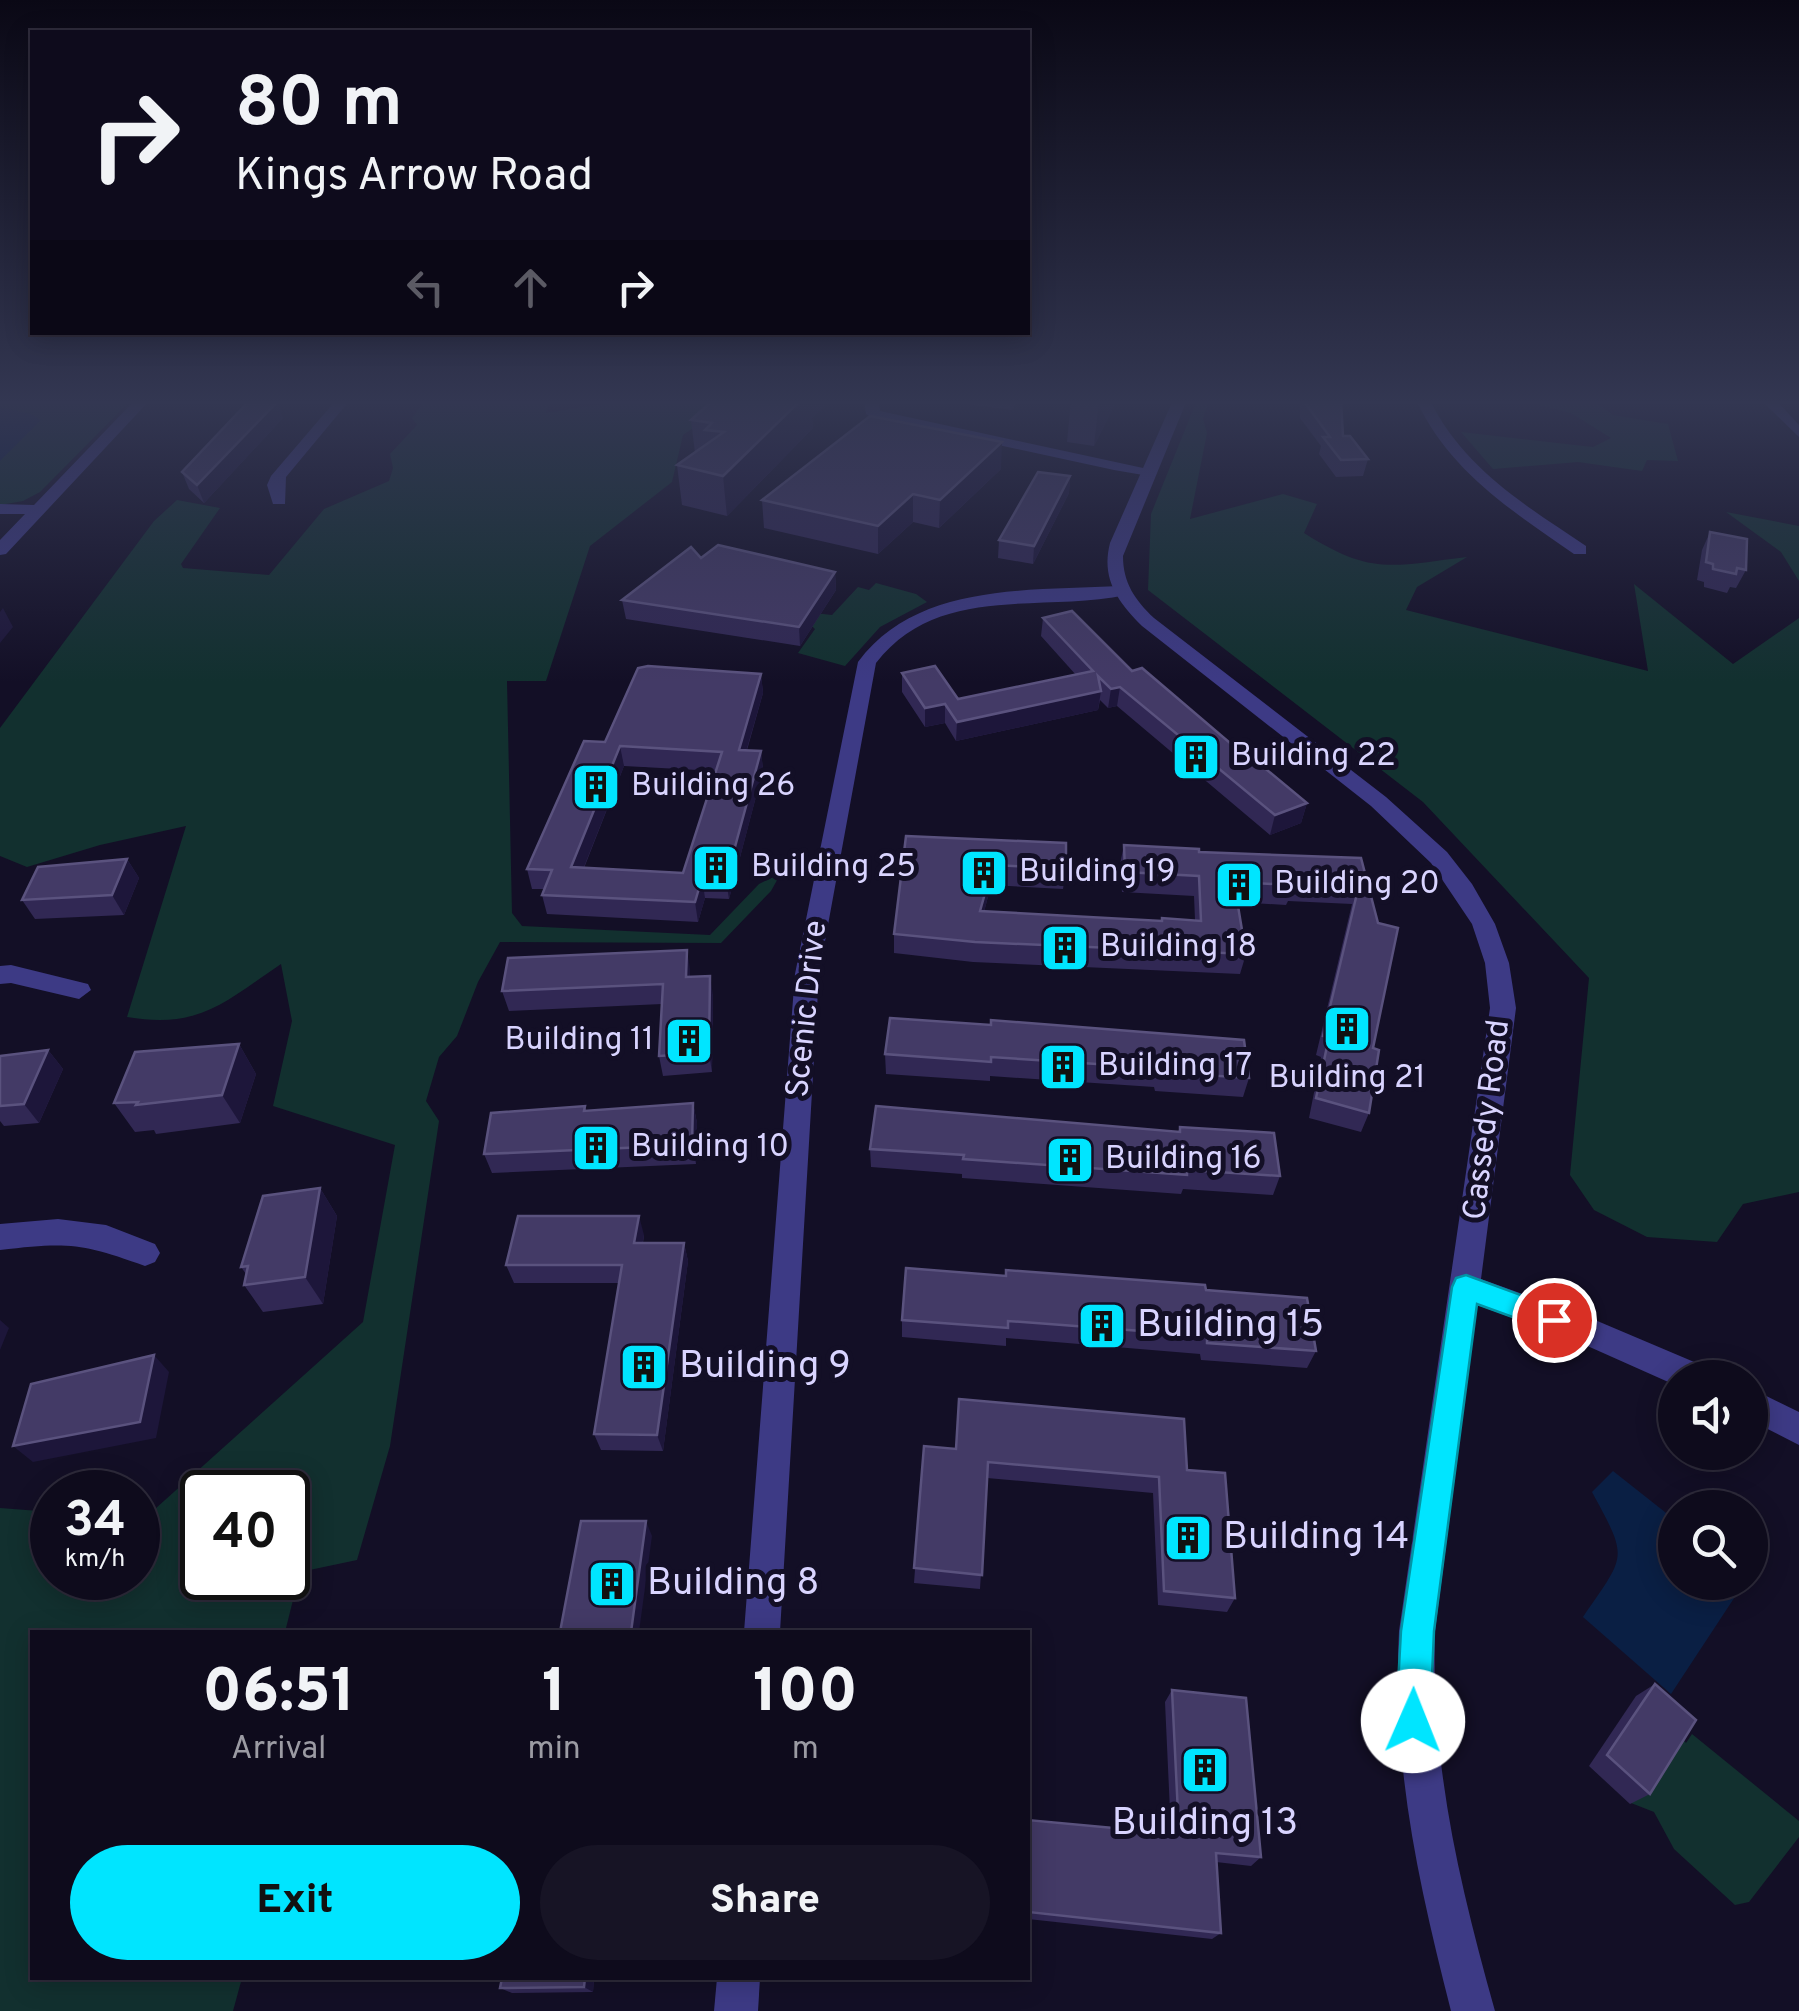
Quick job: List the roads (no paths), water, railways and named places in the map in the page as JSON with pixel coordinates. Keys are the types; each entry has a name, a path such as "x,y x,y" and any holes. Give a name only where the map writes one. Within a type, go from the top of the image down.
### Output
{"street":[{"path":"0,550 54,494"},
{"path":"277,494 279,502"},
{"path":"1120,591 1115,552 1139,494"},
{"path":"1505,494 1580,550"},
{"path":"0,510 39,510"},
{"name":"Cassedy Road","path":"1120,591 1148,622 1422,838 1451,869 1488,929 1501,974 1503,1008 1417,1631 1412,1697 1424,1820 1472,2011"},
{"name":"Scenic Drive","path":"762,1630 807,974 867,662 891,633 938,611 983,602 1120,591"},
{"path":"0,975 11,974 79,990"},
{"path":"0,1237 82,1231 108,1235 145,1253"},
{"path":"1466,1287 1584,1330 1658,1362"},
{"path":"1768,1413 1799,1430"},
{"path":"736,2011 739,1980"}],"water":[{"path":"1613,1471 1658,1507 1658,1600 1733,1600 1671,1694 1583,1617 1608,1580 1618,1556 1612,1531 1592,1492"}],"place":[{"name":"Building 22","path":"1196,757"},
{"name":"Building 26","path":"596,787"},
{"name":"Building 25","path":"716,868"},
{"name":"Building 19","path":"984,873"},
{"name":"Building 20","path":"1239,885"},
{"name":"Building 18","path":"1065,948"},
{"name":"Building 21","path":"1347,1029"},
{"name":"Building 11","path":"689,1041"},
{"name":"Building 17","path":"1063,1067"},
{"name":"Building 10","path":"596,1148"},
{"name":"Building 16","path":"1070,1160"},
{"name":"Building 15","path":"1102,1326"},
{"name":"Building 9","path":"644,1367"},
{"name":"Building 14","path":"1188,1538"},
{"name":"Building 8","path":"612,1584"},
{"name":"Building 13","path":"1205,1770"}]}
